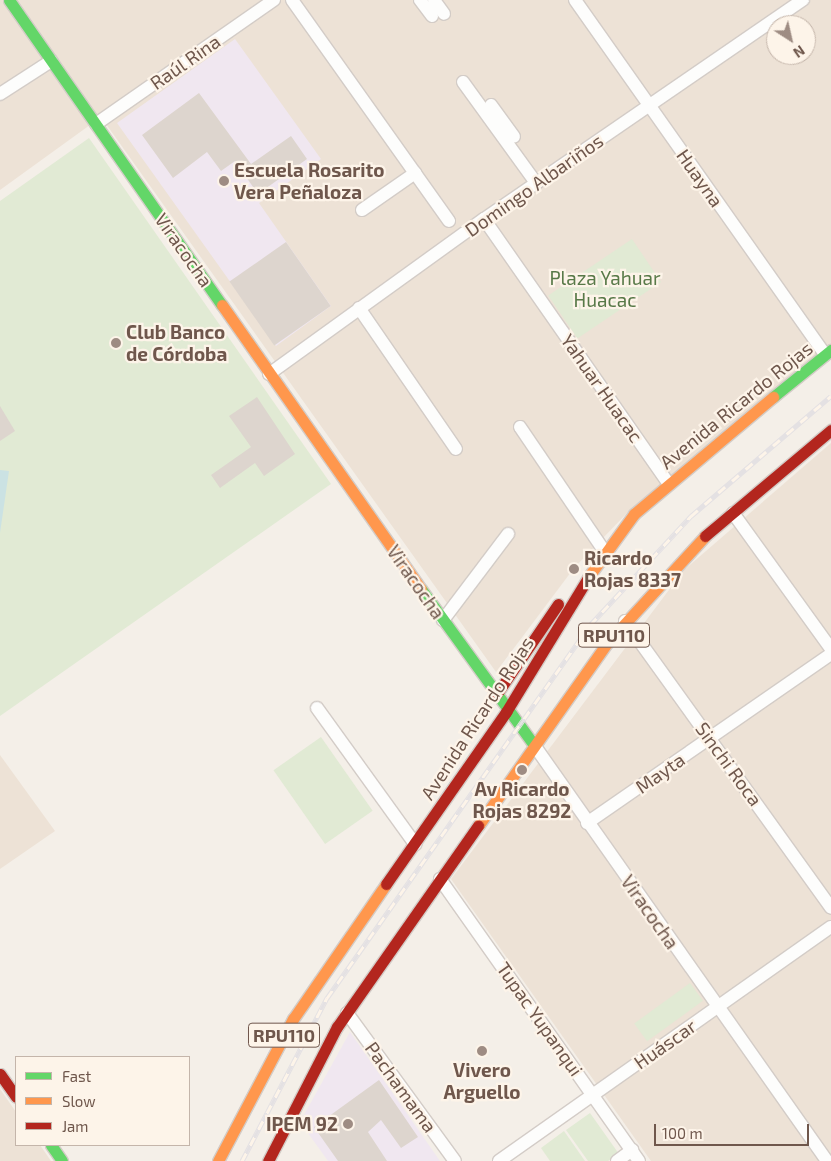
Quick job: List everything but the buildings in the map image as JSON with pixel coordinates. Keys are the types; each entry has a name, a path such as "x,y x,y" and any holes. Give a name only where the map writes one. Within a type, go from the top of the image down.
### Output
{"main road":[{"name":"Viracocha","path":"9,0 269,374 496,695 506,712 534,745"},
{"name":"Avenida Ricardo Rojas","path":"218,1161 293,1018 506,712 590,573 634,514 828,353"},
{"name":"RPU110","path":"268,1161 347,1013 534,745 624,621 672,568 733,513 831,430"},
{"path":"496,695 598,549 634,514"},
{"path":"0,1074 15,1096"},
{"path":"51,1146 62,1161"}],"street":[{"name":"Raúl Rina","path":"96,124 274,0"},
{"path":"292,0 449,221"},
{"path":"420,0 438,15 434,0"},
{"name":"Huayna","path":"575,0 828,353"},
{"name":"Domingo Albariños","path":"269,374 539,180 650,107 803,0"},
{"path":"0,94 50,61"},
{"path":"463,82 539,180"},
{"path":"491,105 539,180"},
{"path":"362,210 415,173"},
{"name":"Yahuar Huacac","path":"484,219 668,484"},
{"path":"359,308 456,449"},
{"path":"520,427 598,549"},
{"path":"525,448 598,549"},
{"path":"733,513 831,649"},
{"path":"443,620 508,534"},
{"name":"Sinchi Roca","path":"624,621 831,908"},
{"name":"Mayta","path":"587,823 831,654"},
{"path":"317,708 415,844"},
{"name":"Viracocha","path":"534,745 587,823 827,1161"},
{"name":"Tupac Yupanqui","path":"440,879 594,1094 636,1156"},
{"name":"Huáscar","path":"499,1161 831,928"},
{"name":"Pachamama","path":"347,1013 455,1161"},
{"path":"617,1161 636,1156"}],"shaded area":[{"path":"0,0 831,0 831,344 630,510 574,568 496,672 101,117 0,190"},
{"name":"Escuela Rosarito Vera Peñaloza","path":"235,39 321,159 259,203 331,306 276,346 117,123"},
{"path":"831,443 831,1161 651,1161 451,879 684,570"},
{"path":"0,755 55,831 0,869"},
{"path":"350,1032 440,1161 328,1161 300,1122"},
{"path":"0,1089 15,1111 15,1146 41,1146 51,1161 0,1161"}],"green space":[{"name":"Club Banco de Córdoba","path":"89,138 331,484 0,716 0,201"},
{"name":"Plaza Yahuar Huacac","path":"632,239 661,282 577,339 548,295"},
{"path":"321,737 373,811 325,844 273,770"},
{"path":"690,983 703,1001 647,1041 634,1024"},
{"path":"590,1113 619,1154 608,1161 588,1161 566,1130"},
{"path":"564,1131 585,1161 550,1161 541,1148"}],"water":[{"path":"0,470 9,471 0,533"}],"railway":[{"path":"242,1161 327,998 590,625 691,516 831,396"}],"traffic: fast":[{"path":"9,0 222,305"},
{"path":"773,397 831,350"},
{"path":"421,589 534,745"},
{"path":"52,1146 62,1161"}],"traffic: slow":[{"path":"222,305 421,589"},
{"path":"589,576 634,514 773,397"},
{"path":"478,826 608,642 705,536"},
{"path":"218,1161 293,1019 386,884"}],"traffic: jam":[{"path":"705,536 831,430"},
{"path":"386,884 506,712 589,576"},
{"path":"496,695 558,604"},
{"path":"268,1161 337,1027 478,826"},
{"path":"0,1074 15,1096"}],"place":[{"name":"Escuela Rosarito Vera Peñaloza","path":"224,181"},
{"name":"Club Banco de Córdoba","path":"116,343"},
{"name":"Ricardo Rojas 8337","path":"574,569"},
{"name":"Av Ricardo Rojas 8292","path":"522,770"},
{"name":"Vivero Arguello","path":"482,1051"},
{"name":"IPEM 92","path":"348,1124"}]}
